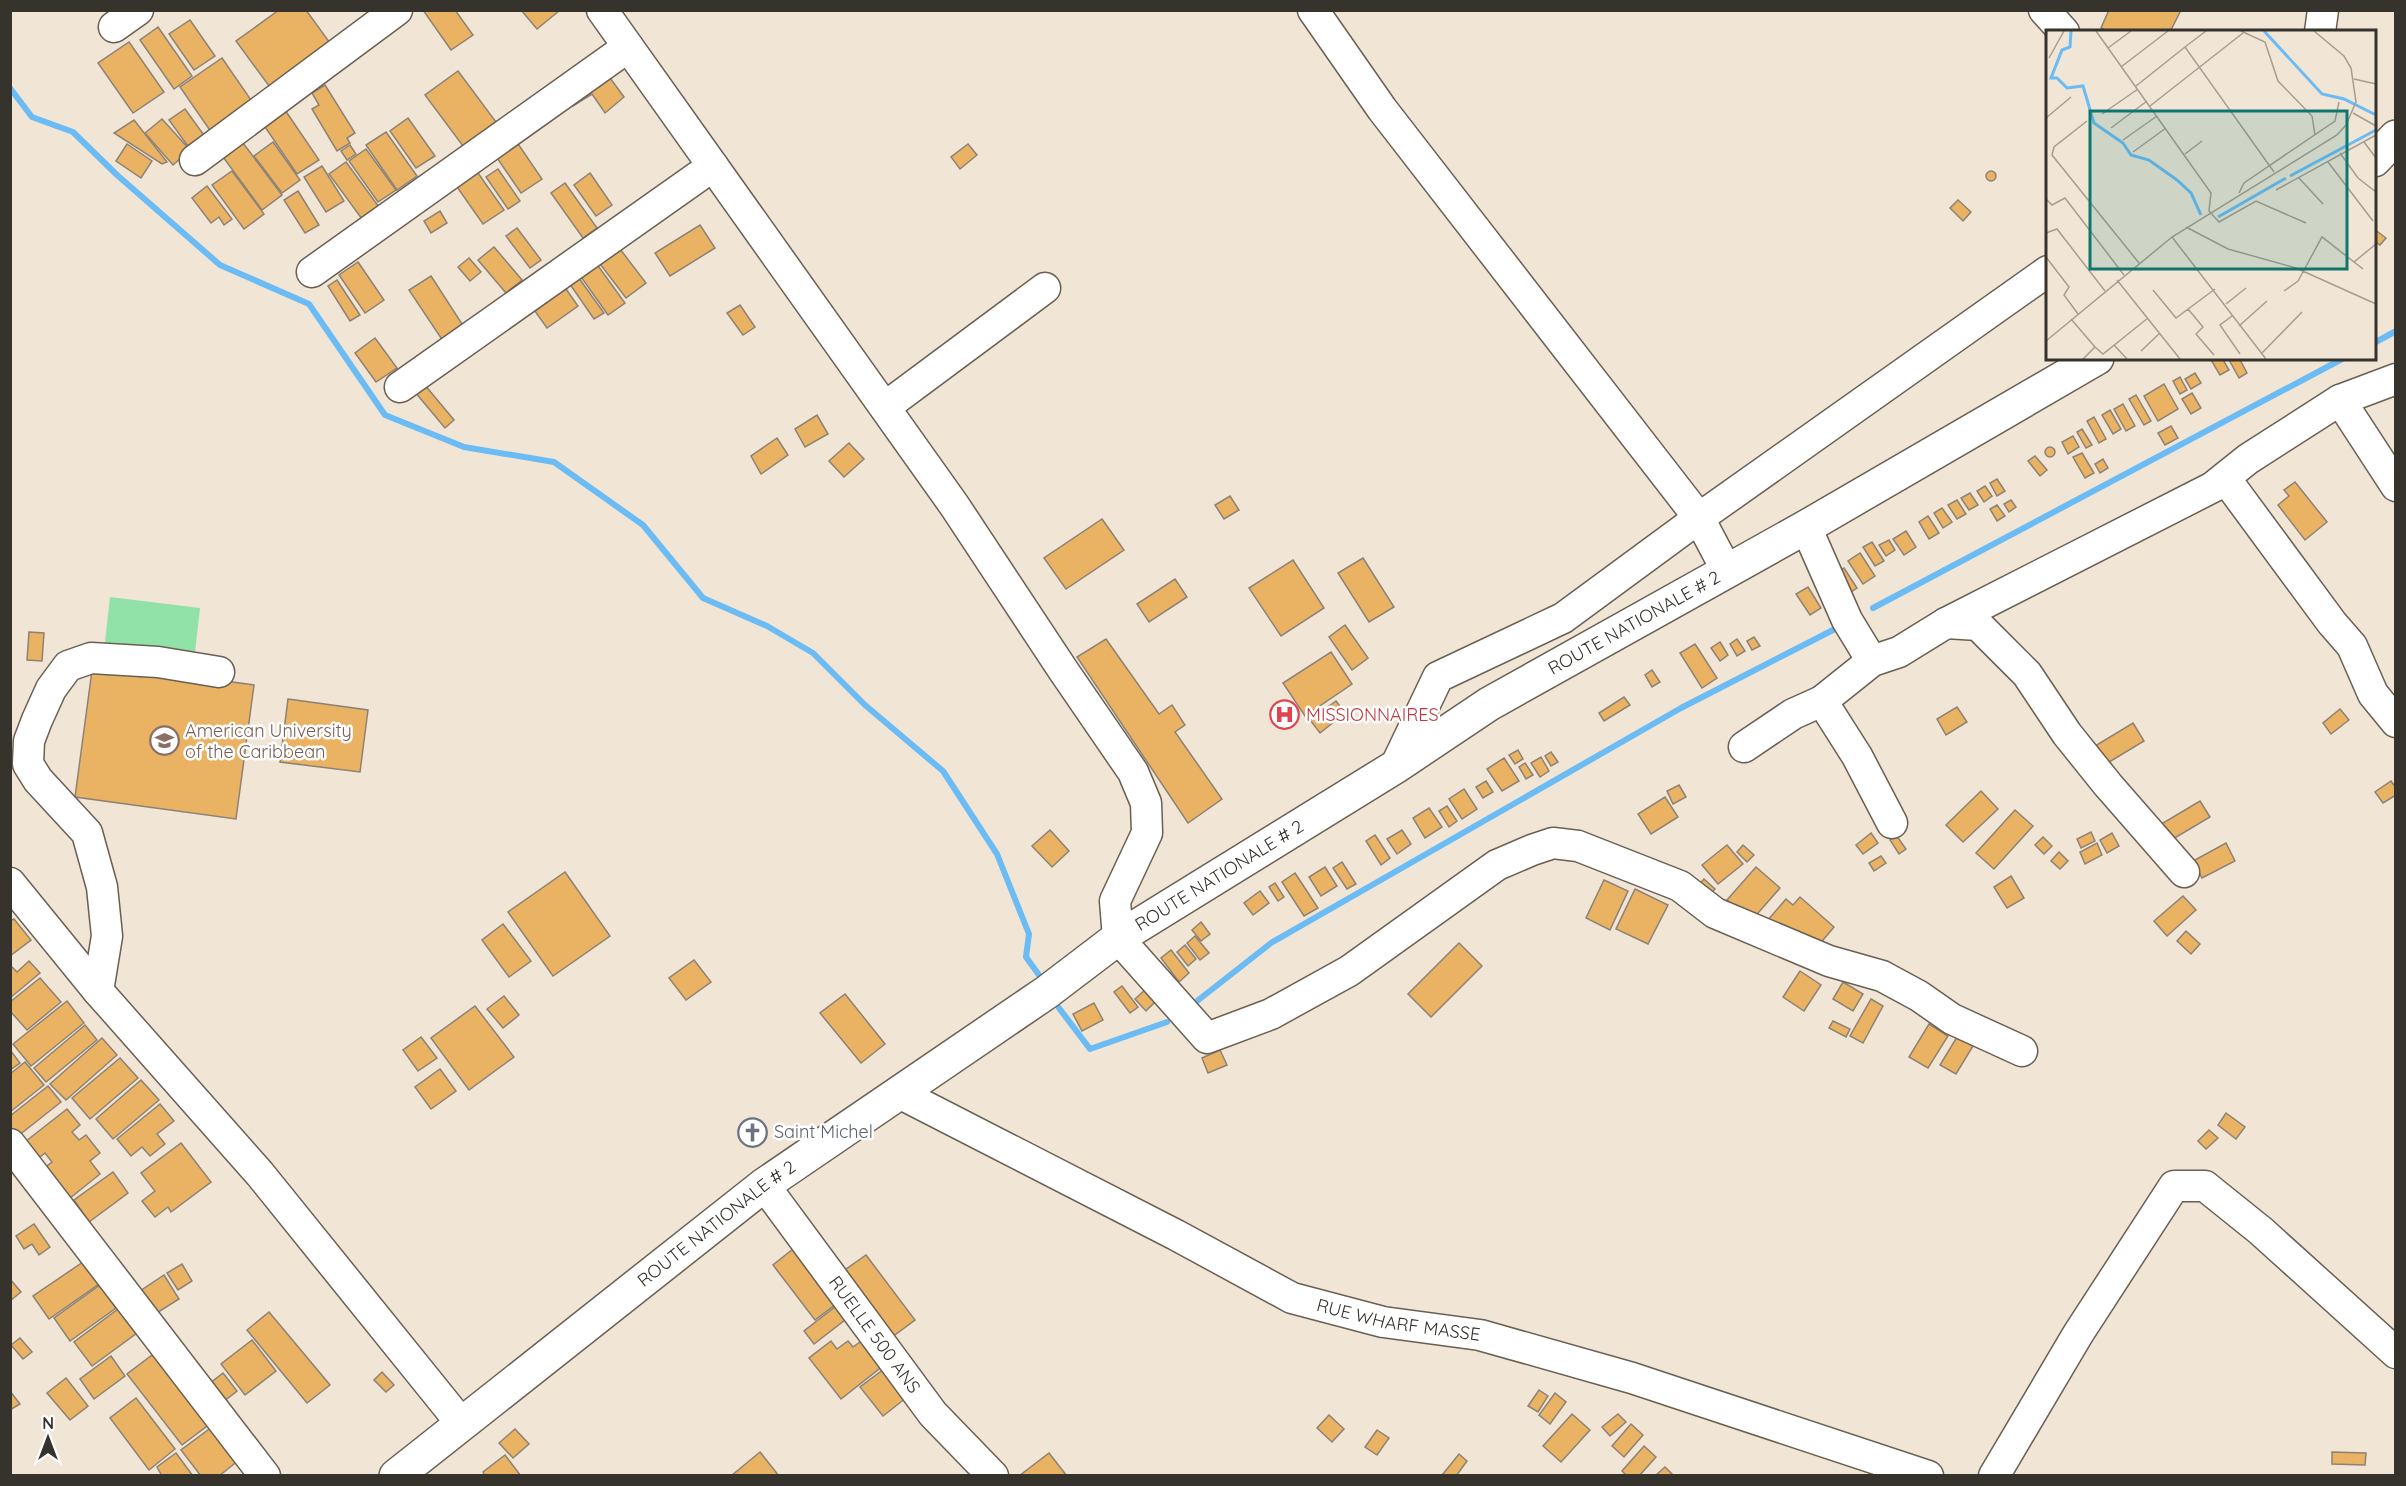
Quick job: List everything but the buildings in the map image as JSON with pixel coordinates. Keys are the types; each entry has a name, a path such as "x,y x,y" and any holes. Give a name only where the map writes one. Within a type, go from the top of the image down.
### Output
{"main road":[{"path":"2376,158 2396,136"},
{"name":"ROUTE NATIONALE # 2","path":"396,1476 764,1185 901,1094 1047,992 1118,938 1395,767 1489,704 1806,527 2094,360"}],"street":[{"path":"114,27 138,10"},
{"path":"195,160 397,10"},
{"path":"602,10 954,505 1133,772 1146,803 1148,833 1115,901 1118,938 1207,1038 1271,1014 1349,971 1497,865 1553,843 1578,846 1680,886 1715,912 1829,961 1882,976 1919,996 1952,1019 2022,1051"},
{"path":"1312,10 1382,109 1699,518 1727,571"},
{"path":"2044,10 2062,30"},
{"path":"2320,30 2323,10"},
{"path":"312,272 628,47"},
{"path":"400,387 713,166"},
{"path":"1395,767 1438,677 1563,618 1699,518 2046,272"},
{"path":"885,407 1045,288"},
{"path":"1744,747 1793,714 1822,701 1872,661 1899,652 1946,623 2213,488 2248,459 2340,400 2396,380"},
{"path":"2340,400 2396,486"},
{"path":"2225,478 2332,623 2352,646 2373,693 2396,722"},
{"path":"1806,527 1847,620 1872,661"},
{"path":"1946,623 1978,625 2026,674 2067,734 2184,872"},
{"path":"98,991 107,936 102,887 87,833 38,780 28,764 29,741 51,689 68,666 92,658 159,662 219,672"},
{"path":"1822,701 1857,756 1892,822"},
{"path":"10,883 98,991 260,1174 461,1423"},
{"name":"RUE WHARF MASSE","path":"901,1094 1166,1229 1292,1298 1383,1322 1480,1335 1523,1347 1632,1378 1928,1476"},
{"path":"10,1144 265,1476"},
{"name":"RUELLE 500 ANS","path":"764,1185 933,1413 993,1476"},
{"path":"1994,1476 2078,1334 2174,1186 2205,1186 2261,1231 2396,1353"}],"green space":[{"path":"110,597 200,608 194,661 104,651"}],"waterway":[{"path":"10,88 32,117 73,132 117,175 220,265 309,304 385,415 464,447 554,462 643,525 703,598 767,626 813,653 865,705 943,771 997,854 1029,934 1026,957 1039,975"},
{"path":"2376,342 2396,331"},
{"path":"1873,608 2340,360"},
{"path":"1192,1005 1271,943 1681,708 1835,629"},
{"path":"1059,1008 1090,1049 1167,1022"}],"place":[{"name":"MISSIONNAIRES","path":"1285,715"},
{"name":"American University of the Caribbean","path":"164,741"},
{"name":"Saint Michel","path":"753,1132"}]}
